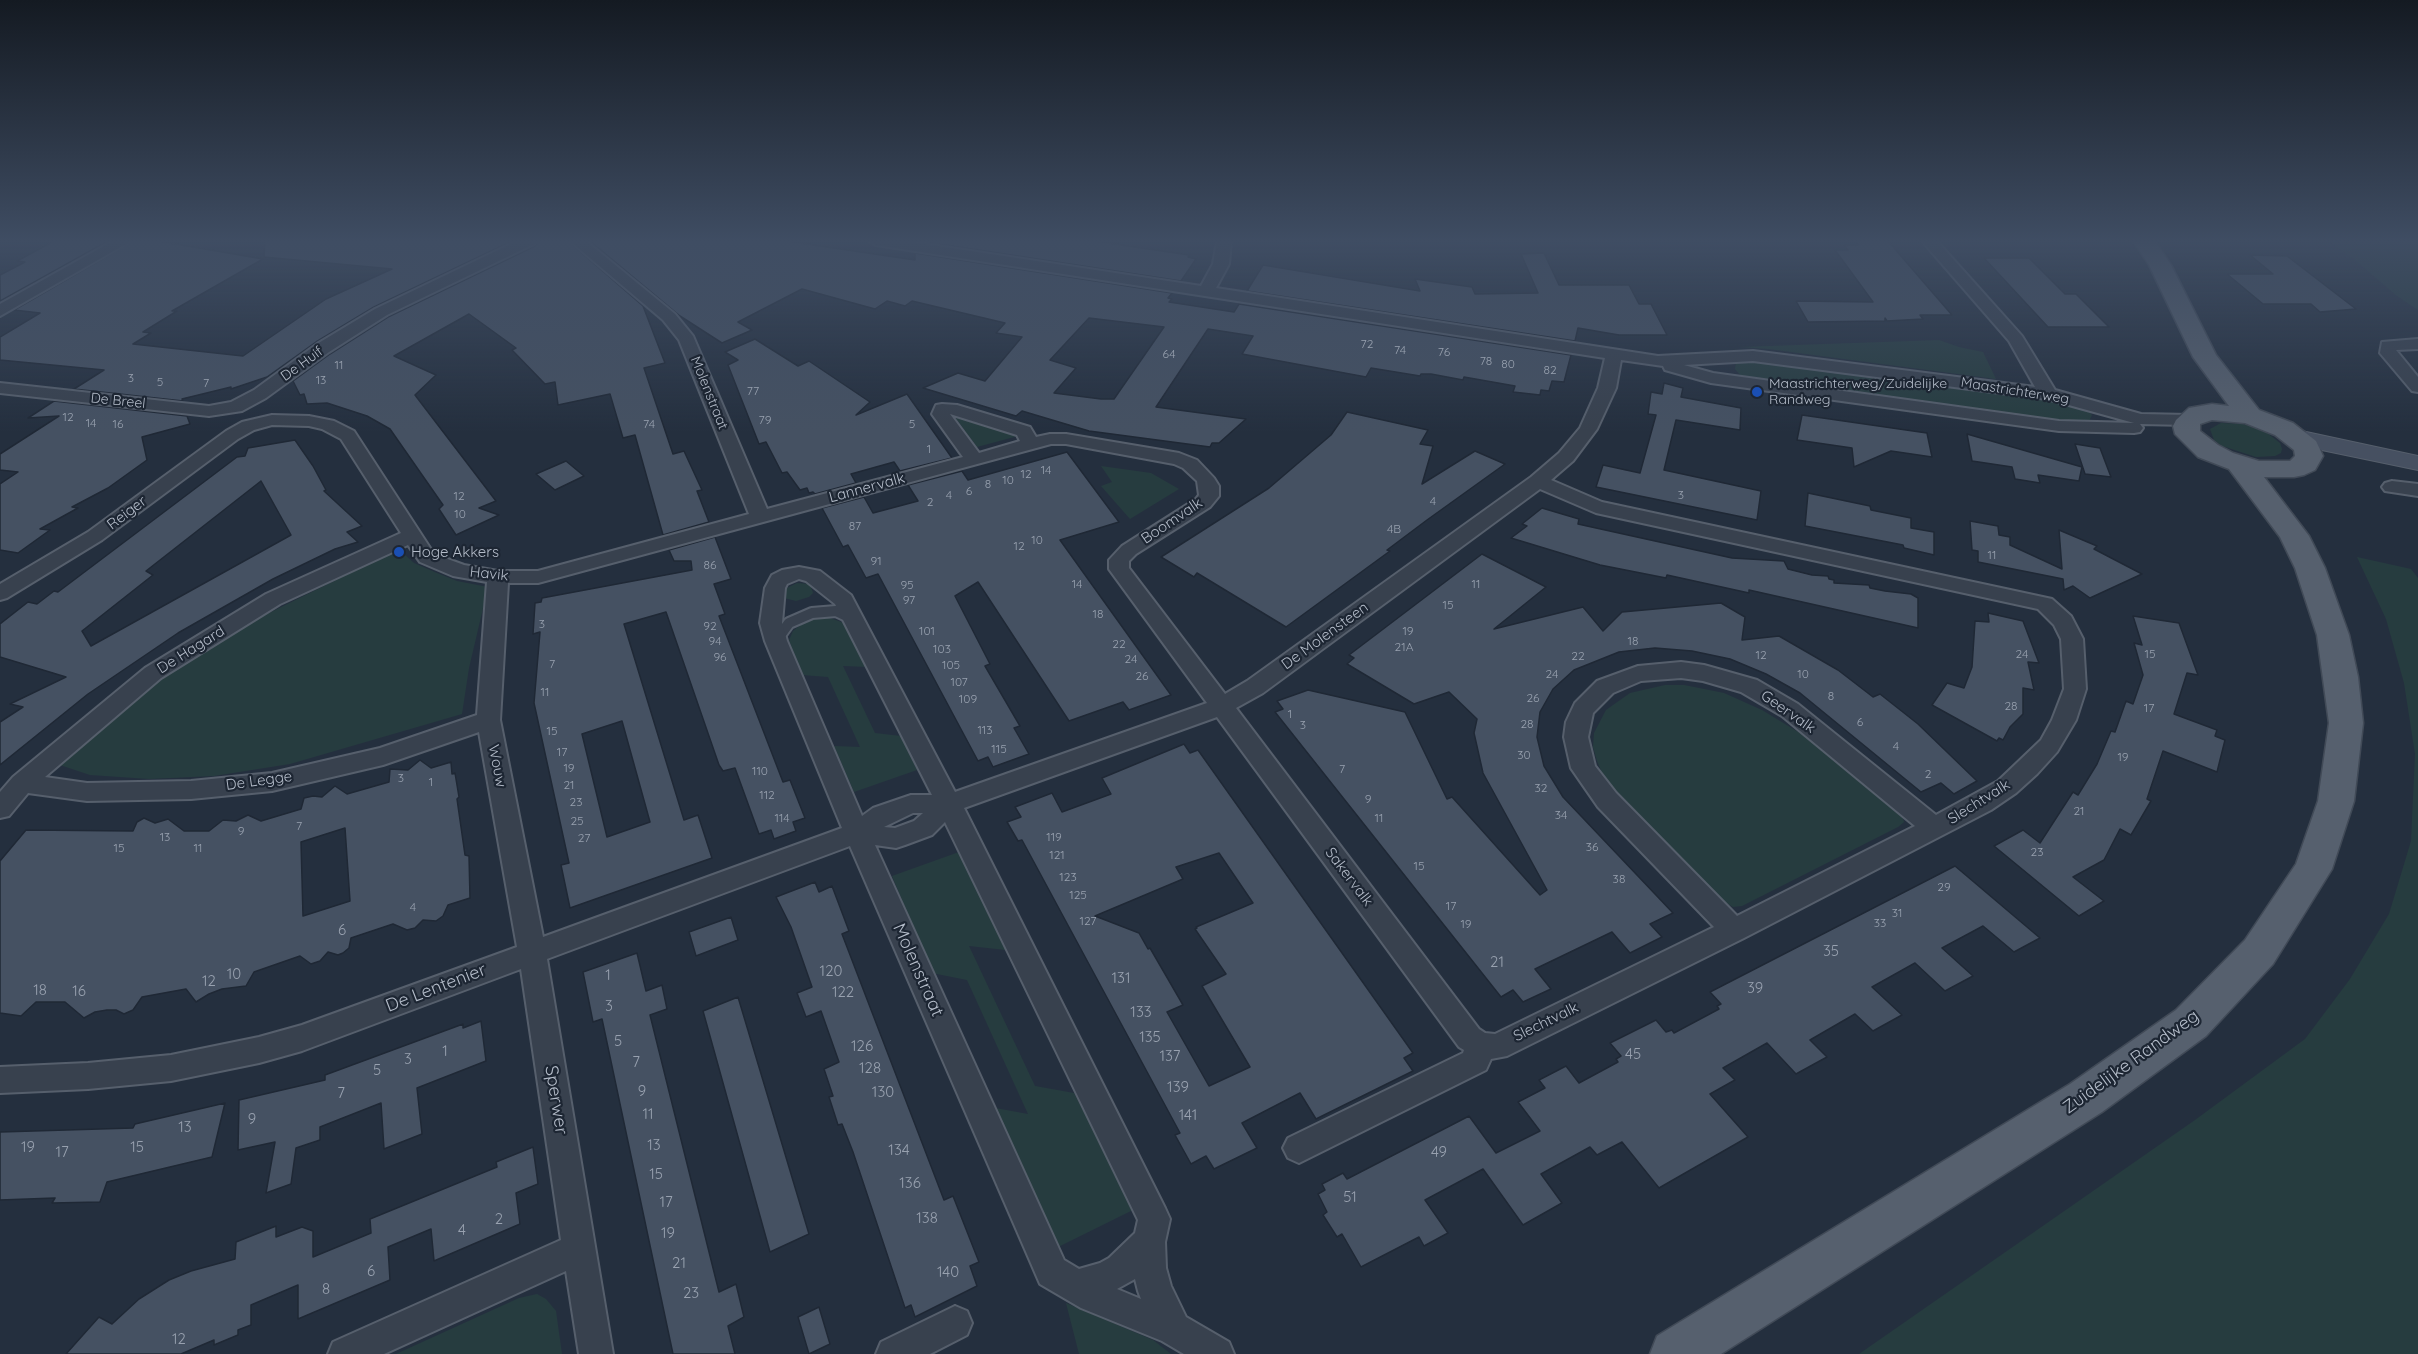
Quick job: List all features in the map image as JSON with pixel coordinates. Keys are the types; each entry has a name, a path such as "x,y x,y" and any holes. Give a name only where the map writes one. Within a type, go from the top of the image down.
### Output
{"main road":[{"path":"2179,304 2205,357 2250,416"},
{"path":"2205,357 2199,425 2215,455 2240,465 2278,471 2294,469 2305,464 2303,447"},
{"path":"2199,425 2250,416 2284,429 2303,447 2417,463"},
{"name":"Zuidelijke Randweg","path":"1675,1354 2086,1098 2191,1023 2259,952 2313,869 2336,801 2346,723 2342,677 2333,634 2310,568 2294,536 2240,465"},
{"name":"Zuidelijke Randweg","path":"2278,471 2286,492 2294,536"}],"street":[{"name":"De Huif","path":"236,407 260,394 324,348 397,304"},
{"name":"Molenstraat","path":"653,304 669,317 687,339 760,517"},
{"name":"Maastrichterweg","path":"1285,304 1658,361 1753,356 2048,394 2074,399 2091,406 2141,419 2199,425"},
{"path":"1985,304 2016,339 2048,394"},
{"path":"2418,344 2388,346 2388,353 2418,387"},
{"name":"De Molensteen","path":"950,804 1222,706 1254,687 1538,481 1566,457 1588,429 1607,388 1614,355"},
{"path":"1733,357 1728,367 1734,376 1748,383"},
{"name":"Maastrichterweg","path":"1658,361 1684,371 1748,383 2059,426 2144,428 2174,435 2199,425"},
{"name":"De Breel","path":"0,388 209,411 236,407"},
{"path":"2091,406 2098,414 2097,427"},
{"path":"974,459 941,414 942,409 951,409 1024,431 1031,444"},
{"name":"Havik","path":"248,426 272,420 309,421 328,425 348,435 427,558 460,571 498,577 538,577 760,517"},
{"name":"Reiger","path":"0,593 95,536 232,435 248,426"},
{"name":"Boomvalk","path":"1031,444 1050,439 1066,439 1160,455 1190,464 1205,478 1209,486 1209,496 1203,503 1129,550 1119,560 1119,569 1222,706"},
{"name":"Lannervalk","path":"760,517 1031,444"},
{"name":"Slechtvalk","path":"1480,1045 1497,1047 1935,828 2007,787 2049,746 2064,720 2075,689 2072,639 2064,621 2054,610 2034,600 1596,507 1538,481"},
{"path":"2392,487 2418,490"},
{"name":"De Hagard","path":"0,809 22,783 153,674 273,599 411,536"},
{"name":"Molenstraat","path":"1174,1329 1155,1291 1149,1268 1149,1242 1154,1219 950,804 844,600 813,576 800,573 789,574 779,580 775,588 771,623 776,641 857,833 1052,1272 1093,1296 1174,1329 1210,1351"},
{"name":"Wouw","path":"498,577 488,720 532,952"},
{"name":"Geervalk","path":"1734,930 1607,800 1583,768 1576,737 1578,722 1583,709 1605,687 1638,674 1681,670 1715,676 1749,687 1790,710 1935,828"},
{"name":"Sakervalk","path":"1222,706 1469,1038 1480,1045"},
{"name":"De Legge","path":"22,783 87,792 191,790 272,782 383,756 488,720"},
{"path":"857,833 896,838 923,828 950,804"},
{"name":"De Lentenier","path":"0,1080 88,1076 171,1068 259,1050 302,1038 857,833"},
{"name":"Sperwer","path":"532,952 596,1354"},
{"path":"1299,1148 1476,1061 1480,1045"},
{"path":"1075,1287 1121,1270 1149,1242"},
{"path":"345,1354 580,1248"},
{"path":"893,1354 955,1323"}],"lane":[{"path":"776,641 789,623 812,613 836,612 854,620"}],"green space":[{"path":"2409,304 2418,304 2418,310"},
{"path":"1939,340 1983,352 1996,379 1739,347"},
{"path":"1744,359 2058,398 2086,408 2092,415 2089,421 2070,424 1757,381 1741,376 1735,369 1736,362"},
{"path":"954,416 1018,436 977,447"},
{"path":"2221,423 2243,424 2266,432 2280,443 2281,453 2275,456 2256,457 2222,446 2214,440 2210,429"},
{"path":"1101,466 1151,473 1179,489 1130,519 1101,486 1112,482"},
{"path":"397,553 405,555 414,563 457,581 488,587 469,668 462,714 290,764 214,776 149,779 90,775 54,763 150,687 211,647 263,616 387,555"},
{"path":"2357,557 2411,569 2418,578 2418,1354 1859,1354 2195,1120 2305,1039 2350,979 2389,914 2411,841 2415,754 2404,683 2386,619"},
{"path":"797,583 810,584 813,593 809,597 796,601 784,598 785,589"},
{"path":"819,617 847,624 868,667 843,666 875,733 901,736 917,770 854,792 834,746 860,747 828,677 802,675 789,640 793,631 802,624"},
{"path":"1665,685 1684,685 1724,693 1762,710 1813,741 1902,816 1904,822 1742,906 1733,907 1718,898 1615,791 1603,775 1597,761 1593,747 1594,733 1606,710 1630,693"},
{"path":"959,852 1006,950 969,946 1035,1086 1074,1093 1135,1209 1052,1250 990,1107 1028,1114 967,980 932,973 892,876"},
{"path":"537,1294 546,1299 556,1311 562,1354 396,1354 519,1298"},
{"path":"1066,1303 1153,1340 1171,1354 1079,1354"}],"building":[{"path":"24,304 184,304 143,332 151,333 133,344 243,356 318,304 380,304 316,342 267,377 231,389 231,387 182,399 183,401 74,389 104,370 0,360 0,337 40,313 14,310"},
{"path":"415,304 641,304 665,363 644,368 673,454 684,451 702,490 697,491 709,522 663,535 635,435 623,438 610,394 558,405 555,382 545,384 512,350 516,348 469,314 394,356 436,375 415,395 496,501 479,508 499,515 456,535 439,509 443,505 390,429 367,416 327,403 307,404 304,394 300,395 293,381 388,317"},
{"path":"666,304 773,304 738,322 752,330 722,343"},
{"path":"857,304 882,304 875,309"},
{"path":"925,304 1183,304 1234,312 1240,304 1571,355 1564,382 1552,381 1549,391 1541,390 1540,395 1513,392 1515,386 1464,377 1463,380 1431,374 1420,376 1371,368 1366,377 1242,354 1253,336 1208,329 1156,407 1246,419 1219,443 1212,443 1210,447 1089,431 1022,411 1016,416 923,388 958,373 985,381 1022,337 996,333 1005,323","holes":["1089,318 1164,327 1114,399 1054,393 1076,368 1050,360"]},
{"path":"1334,304 1651,304 1667,335 1619,335 1578,328 1575,341"},
{"path":"1798,304 1943,304 1952,315 1920,315 1923,319 1887,321 1885,318 1885,321 1808,322"},
{"path":"2027,304 2086,304 2109,327 2048,327"},
{"path":"2311,304 2350,304 2356,309 2320,312"},
{"path":"755,339 798,366 809,361 870,402 856,415 907,394 952,458 900,471 894,462 851,474 856,483 815,494 809,493 807,488 800,490 787,472 782,473 766,442 759,444 728,365 738,360 725,352"},
{"path":"1664,383 1683,388 1681,397 1741,408 1740,430 1676,420 1664,470 1761,491 1757,520 1596,487 1603,465 1640,473 1656,415 1648,414 1651,392 1662,394"},
{"path":"54,401 187,416 190,424 142,437 147,460 108,488 72,507 78,508 40,529 50,530 18,553 0,550 0,484 18,472 0,470 0,454 59,416 28,418"},
{"path":"1347,412 1428,430 1420,444 1433,446 1422,484 1475,451 1505,464 1286,627 1197,573 1194,577 1161,557 1269,488 1331,435"},
{"path":"1802,415 1927,433 1932,457 1891,451 1854,467 1852,448 1797,440"},
{"path":"1967,434 2082,467 2079,481 2038,475 2040,483 2015,479 2012,467 1972,461"},
{"path":"295,440 313,466 326,490 324,491 362,526 347,532 358,542 335,549 273,579 178,633 88,694 0,765 0,722 23,707 10,704 66,677 0,657 0,624 28,602 37,604 54,591 58,592 237,457 245,456 248,448","holes":["261,481 291,535 91,646 82,631 153,575 146,571"]},
{"path":"2075,444 2100,448 2111,477 2085,474"},
{"path":"1067,452 1119,522 1060,540 1171,695 1129,710 1123,702 1069,721 978,582 955,596 990,664 985,666 1020,726 1014,728 1029,754 993,767 988,757 978,761 878,574 866,578 848,545 843,547 822,508 864,497 873,513 918,501 908,485 962,471 968,480"},
{"path":"566,461 584,476 555,490 536,474"},
{"path":"1808,493 1870,506 1871,510 1911,518 1911,528 1934,532 1934,555 1904,548 1903,545 1805,526"},
{"path":"1542,508 1579,519 1578,524 1732,558 1784,561 1788,569 1828,576 1829,579 1834,580 1834,583 1869,585 1870,588 1911,594 1918,598 1918,628 1749,590 1749,593 1667,575 1666,578 1600,565 1511,538 1527,526 1522,524"},
{"path":"1970,521 1998,526 1999,535 2010,537 2010,545 2062,569 2059,530 2097,546 2094,549 2142,574 2090,598 2073,586 2064,590 2063,579 1978,562 1978,551 1972,550"},
{"path":"715,537 731,579 714,584 725,614 719,616 783,782 790,780 805,818 793,822 796,831 774,839 771,830 759,834 735,768 723,771 719,765 666,612 624,624 684,820 698,815 712,858 570,908 561,865 569,863 534,703 540,632 533,634 535,603 541,602 542,598 692,570 691,561 674,561 669,550","holes":["622,721 650,822 607,837 582,734"]},
{"path":"1482,554 1546,587 1494,629 1583,607 1603,631 1622,612 1721,603 1745,617 1742,640 1779,636 1838,670 1873,697 1880,694 1918,724 1977,781 1954,794 1941,783 1921,792 1800,693 1766,674 1730,659 1692,651 1655,648 1619,652 1574,670 1553,689 1540,712 1537,737 1544,766 1563,797 1673,913 1650,924 1662,937 1630,953 1612,932 1535,969 1551,989 1523,1002 1513,990 1501,997 1275,712 1283,709 1277,701 1308,690 1405,712 1447,799 1452,797 1540,895 1547,890 1483,773 1474,733 1477,719 1449,692 1414,704 1347,664 1354,658 1349,655"},
{"path":"1988,613 2023,621 2039,663 2028,662 2034,690 2023,688 2023,714 2010,727 2003,740 1999,738 1997,741 1932,705 1947,683 1964,688 1972,667 1975,621 1989,622"},
{"path":"2133,616 2179,623 2198,675 2187,673 2174,714 2217,730 2215,736 2225,740 2217,772 2163,751 2147,799 2151,801 2131,835 2120,829 2104,860 2073,877 2104,901 2079,916 1994,846 2023,830 2040,843 2073,792 2078,795 2097,764 2111,731 2115,732 2126,701 2133,704 2143,675 2134,643 2142,645"},
{"path":"1184,744 1190,753 1198,750 1413,1053 1404,1058 1413,1071 1316,1119 1300,1093 1242,1123 1257,1148 1214,1169 1206,1156 1191,1164 1175,1135 1180,1133 1022,840 1018,841 1007,822 1021,817 1015,807 1052,793 1062,812 1111,794 1102,778","holes":["1219,853 1253,903 1195,929 1226,974 1202,986 1250,1067 1209,1086 1167,1012 1183,1005 1150,948 1148,949 1139,933 1095,916 1183,879 1176,867"]},
{"path":"420,760 431,768 451,762 452,774 455,773 465,855 469,856 470,898 448,905 443,916 436,921 423,920 415,928 407,930 393,924 351,938 349,948 343,953 338,955 328,952 320,961 311,964 300,956 254,972 246,986 222,989 196,1002 186,989 142,997 133,1010 124,1014 116,1010 107,1010 95,1012 84,1018 65,1002 36,1002 21,1016 0,1013 0,861 26,830 133,831 137,822 144,818 155,823 168,819 184,831 209,831 223,820 236,821 248,815 261,821 301,809 304,798 322,797 335,786 347,794 389,782 390,769 408,770","holes":["345,828 350,901 303,916 301,842"]},
{"path":"1955,866 2040,938 2014,952 1983,926 1942,948 1973,976 1945,991 1915,963 1872,987 1902,1015 1873,1031 1855,1014 1810,1040 1827,1057 1796,1074 1767,1043 1723,1068 1735,1080 1710,1094 1748,1137 1659,1188 1622,1142 1597,1155 1590,1147 1541,1174 1562,1203 1523,1225 1483,1169 1425,1200 1448,1233 1424,1246 1419,1237 1361,1267 1342,1234 1337,1237 1323,1215 1327,1212 1318,1194 1325,1190 1322,1184 1343,1173 1347,1179 1469,1116 1496,1153 1540,1131 1518,1102 1545,1088 1539,1080 1566,1066 1579,1083 1618,1062 1616,1059 1621,1056 1610,1043 1656,1020 1666,1032 1672,1030 1674,1033 1719,1009 1717,1006 1721,1004 1710,992"},
{"path":"815,882 819,892 832,886 849,931 842,934 944,1200 953,1196 979,1262 970,1266 977,1286 915,1317 911,1305 905,1308 853,1152 842,1124 838,1125 829,1097 833,1096 824,1069 839,1062 821,1011 806,1017 797,993 812,987 791,927 776,897"},
{"path":"731,917 738,940 696,956 689,932"},
{"path":"637,953 646,991 662,985 667,1009 650,1015 719,1292 736,1284 744,1317 728,1326 735,1354 673,1354 602,1019 593,1022 583,972"},
{"path":"738,997 809,1234 770,1252 703,1011"},
{"path":"481,1021 486,1061 417,1088 422,1134 384,1149 381,1103 320,1127 320,1140 296,1148 291,1184 266,1193 275,1142 238,1150 239,1100 325,1080 325,1075 463,1024 463,1028"},
{"path":"225,1103 212,1157 107,1182 100,1202 52,1203 55,1198 0,1200 0,1132 133,1128 135,1124"},
{"path":"533,1147 538,1184 516,1193 520,1224 434,1261 431,1229 388,1247 390,1280 298,1319 298,1285 251,1305 251,1325 238,1330 238,1335 214,1345 214,1340 181,1354 66,1354 99,1317 112,1324 139,1299 169,1280 191,1271 235,1259 236,1242 276,1226 276,1237 302,1227 313,1231 313,1257 371,1233 370,1219 497,1167 496,1162"},
{"path":"819,1307 830,1344 809,1354 798,1317"}],"place":[{"name":"Maastrichterweg/Zuidelijke Randweg","path":"1757,392"},
{"name":"Hoge Akkers","path":"399,552"}]}
